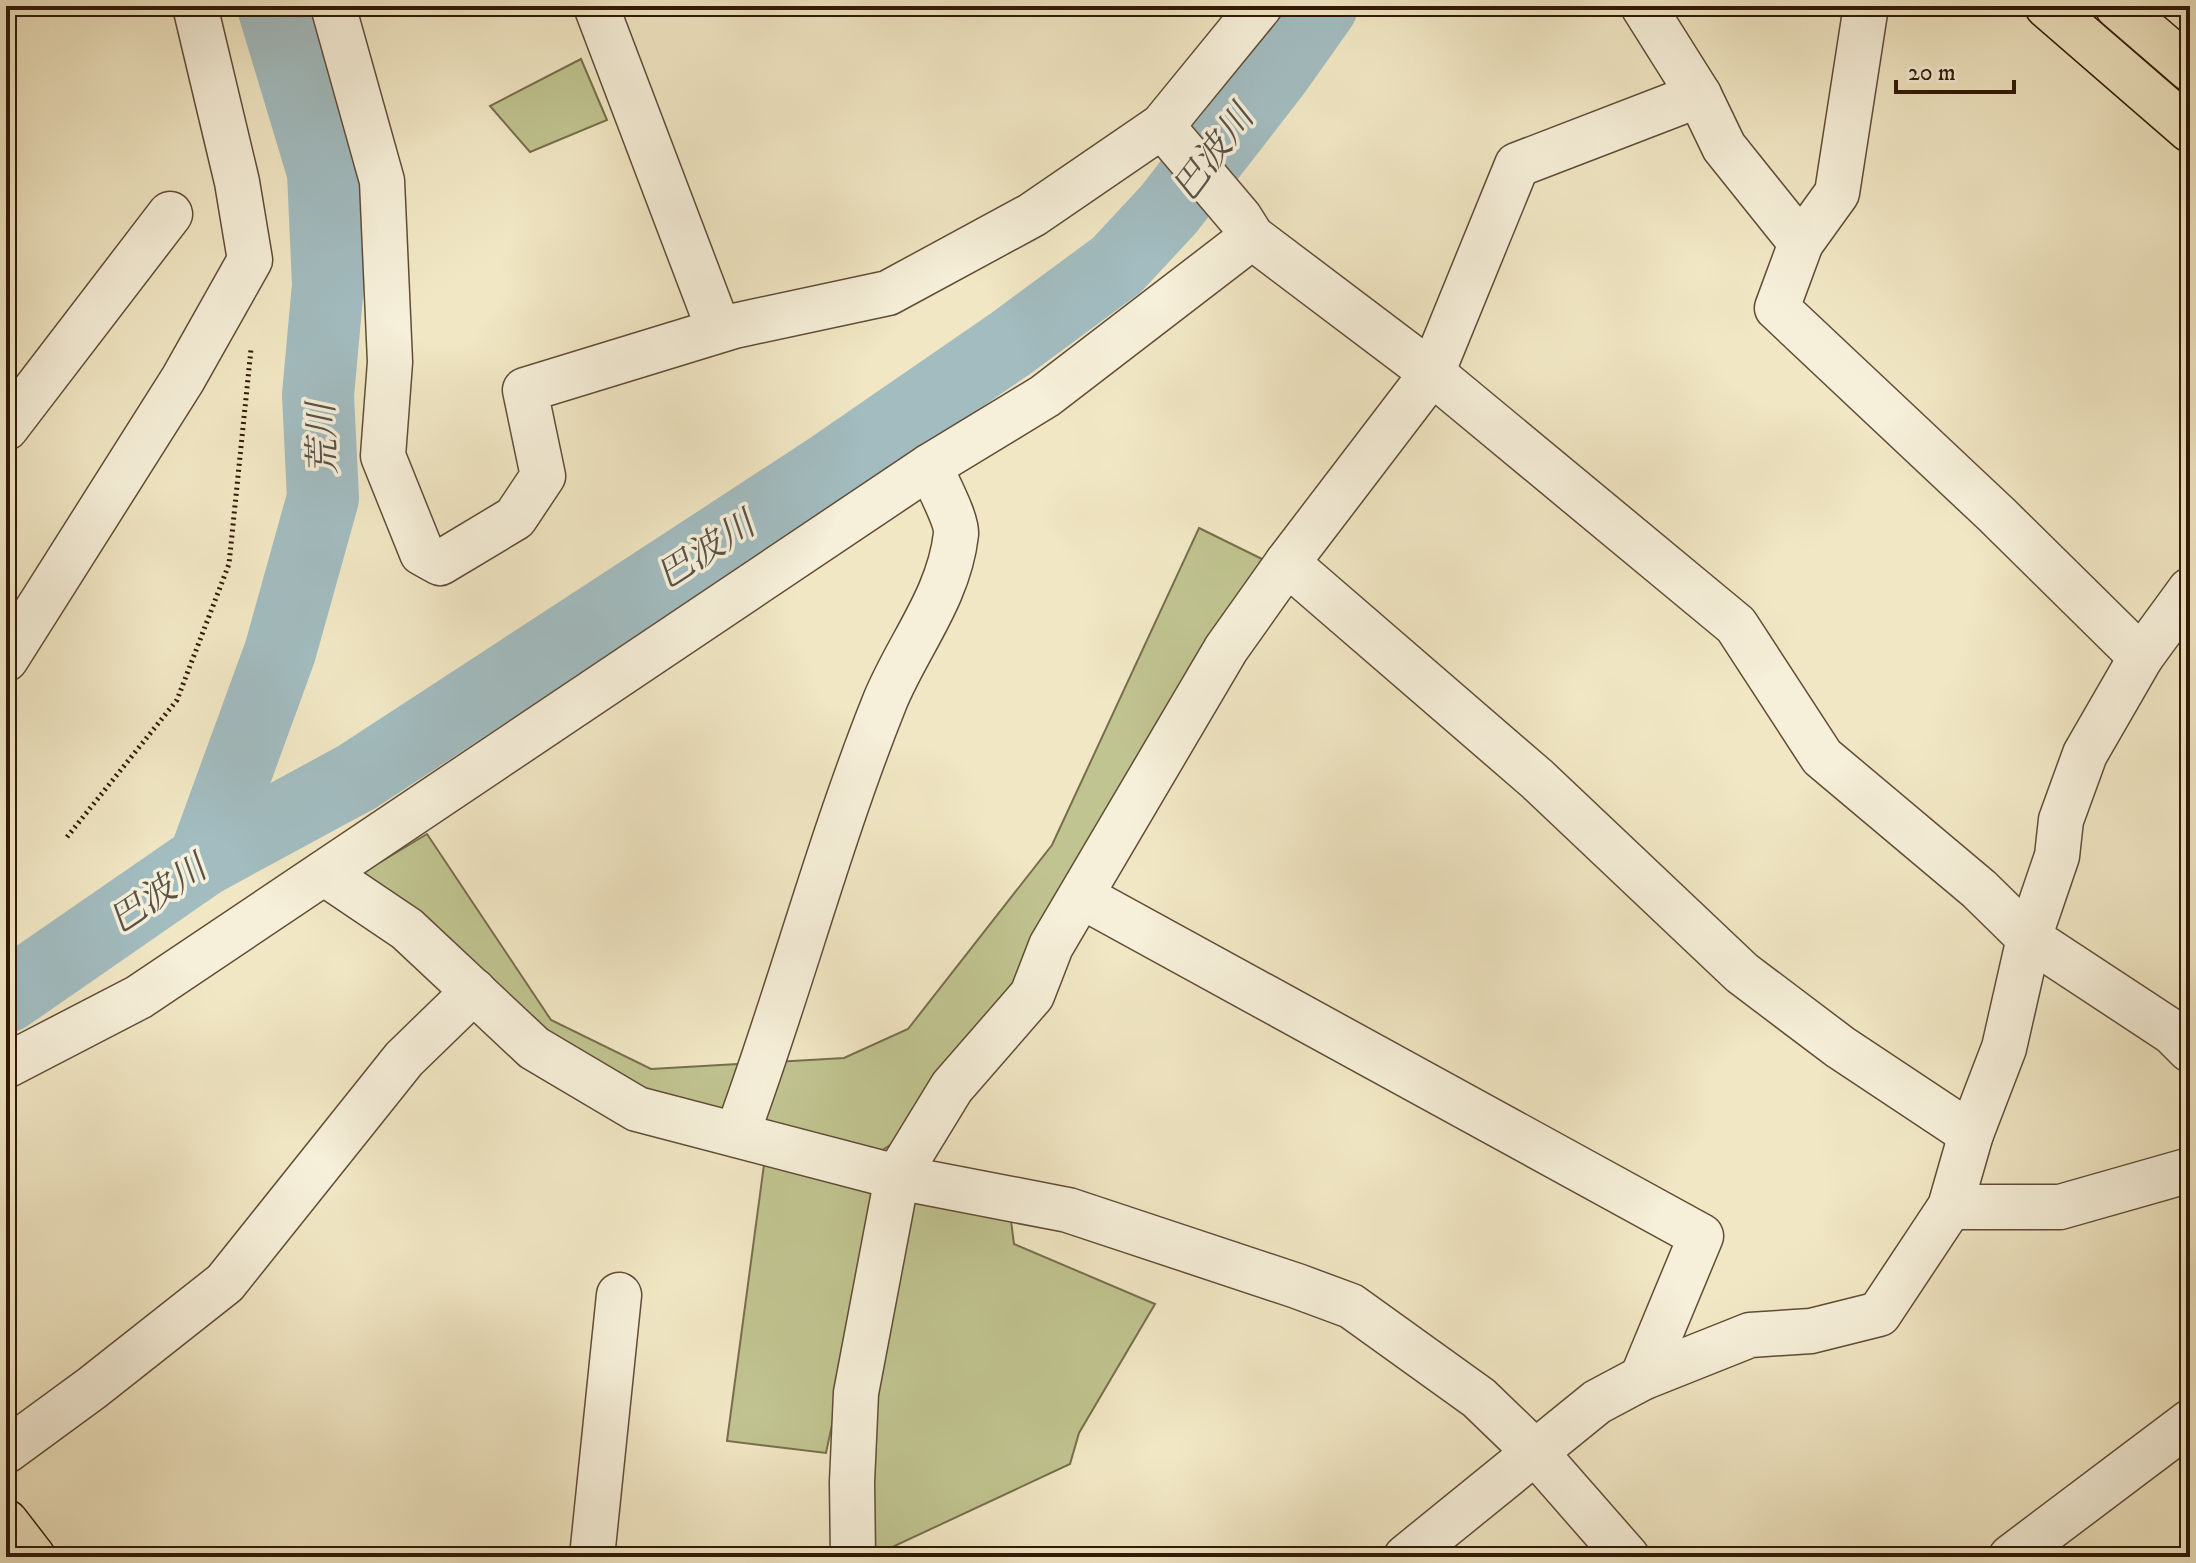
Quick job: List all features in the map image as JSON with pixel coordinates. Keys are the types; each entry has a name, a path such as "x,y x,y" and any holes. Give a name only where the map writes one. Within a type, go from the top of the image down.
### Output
{"main road":[{"path":"2047,6 2190,130"},
{"path":"2117,6 2190,69"},
{"path":"6,1522 33,1557"}],"street":[{"path":"6,659 183,379 250,260 237,182 195,6"},
{"path":"333,6 382,181 390,362 383,456 422,553 440,563 515,518 543,476 525,390 719,330 888,293 1173,139 1260,6"},
{"path":"596,6 719,330"},
{"path":"1643,6 1699,95 1724,147 1801,243"},
{"path":"1866,6 1837,193 1801,243 1777,308 1997,515 2141,657"},
{"path":"853,1557 856,1393 897,1177 952,1087 1032,995 1051,946 1226,649 1287,563 1432,373 1517,165 1699,95"},
{"path":"1173,139 1246,227 1432,373 1736,625 1822,757 1979,889 2029,938 2172,1032 2190,1050"},
{"path":"6,428 170,214"},
{"path":"6,1066 139,997 930,466 1045,396 1246,227"},
{"path":"737,1134 886,699 946,581 956,530 930,466"},
{"path":"1287,563 1537,779 1742,973 1840,1047 1971,1134"},
{"path":"1406,1557 1597,1402 1642,1378 1750,1335 1811,1331 1879,1314 1950,1207 1971,1134 2004,1048 2029,938 2057,856 2061,820 2085,754 2141,657 2190,590"},
{"path":"324,873 407,929 534,1048 637,1109 897,1177 1068,1210 1351,1306 1479,1398 1535,1452 1627,1557"},
{"path":"1081,896 1701,1236 1642,1378"},
{"path":"6,1451 225,1283 404,1059 474,991"},
{"path":"1950,1207 2060,1207 2190,1170"},
{"path":"592,1557 619,1295"},
{"path":"2011,1557 2190,1422"}],"path":[{"path":"67,837 177,700 229,564 250,335"}],"green space":[{"path":"581,59 607,120 530,152 490,106"},
{"path":"1199,528 1262,559 1025,966 898,1140 867,1160 638,1099 542,1038 359,875 427,834 551,1020 651,1069 844,1058 908,1029 1052,845"},
{"path":"765,1157 884,1182 826,1453 727,1441"},
{"path":"911,1191 1010,1213 1014,1244 1155,1304 1079,1433 1070,1464 871,1557 868,1409"}],"waterway":[{"name":"荒川","path":"204,860 280,652 323,498 318,395 328,285 323,172 273,6"},
{"name":"巴波川","path":"6,997 204,860 357,777 830,468 1010,344 1117,265 1169,209 1322,6"}]}
